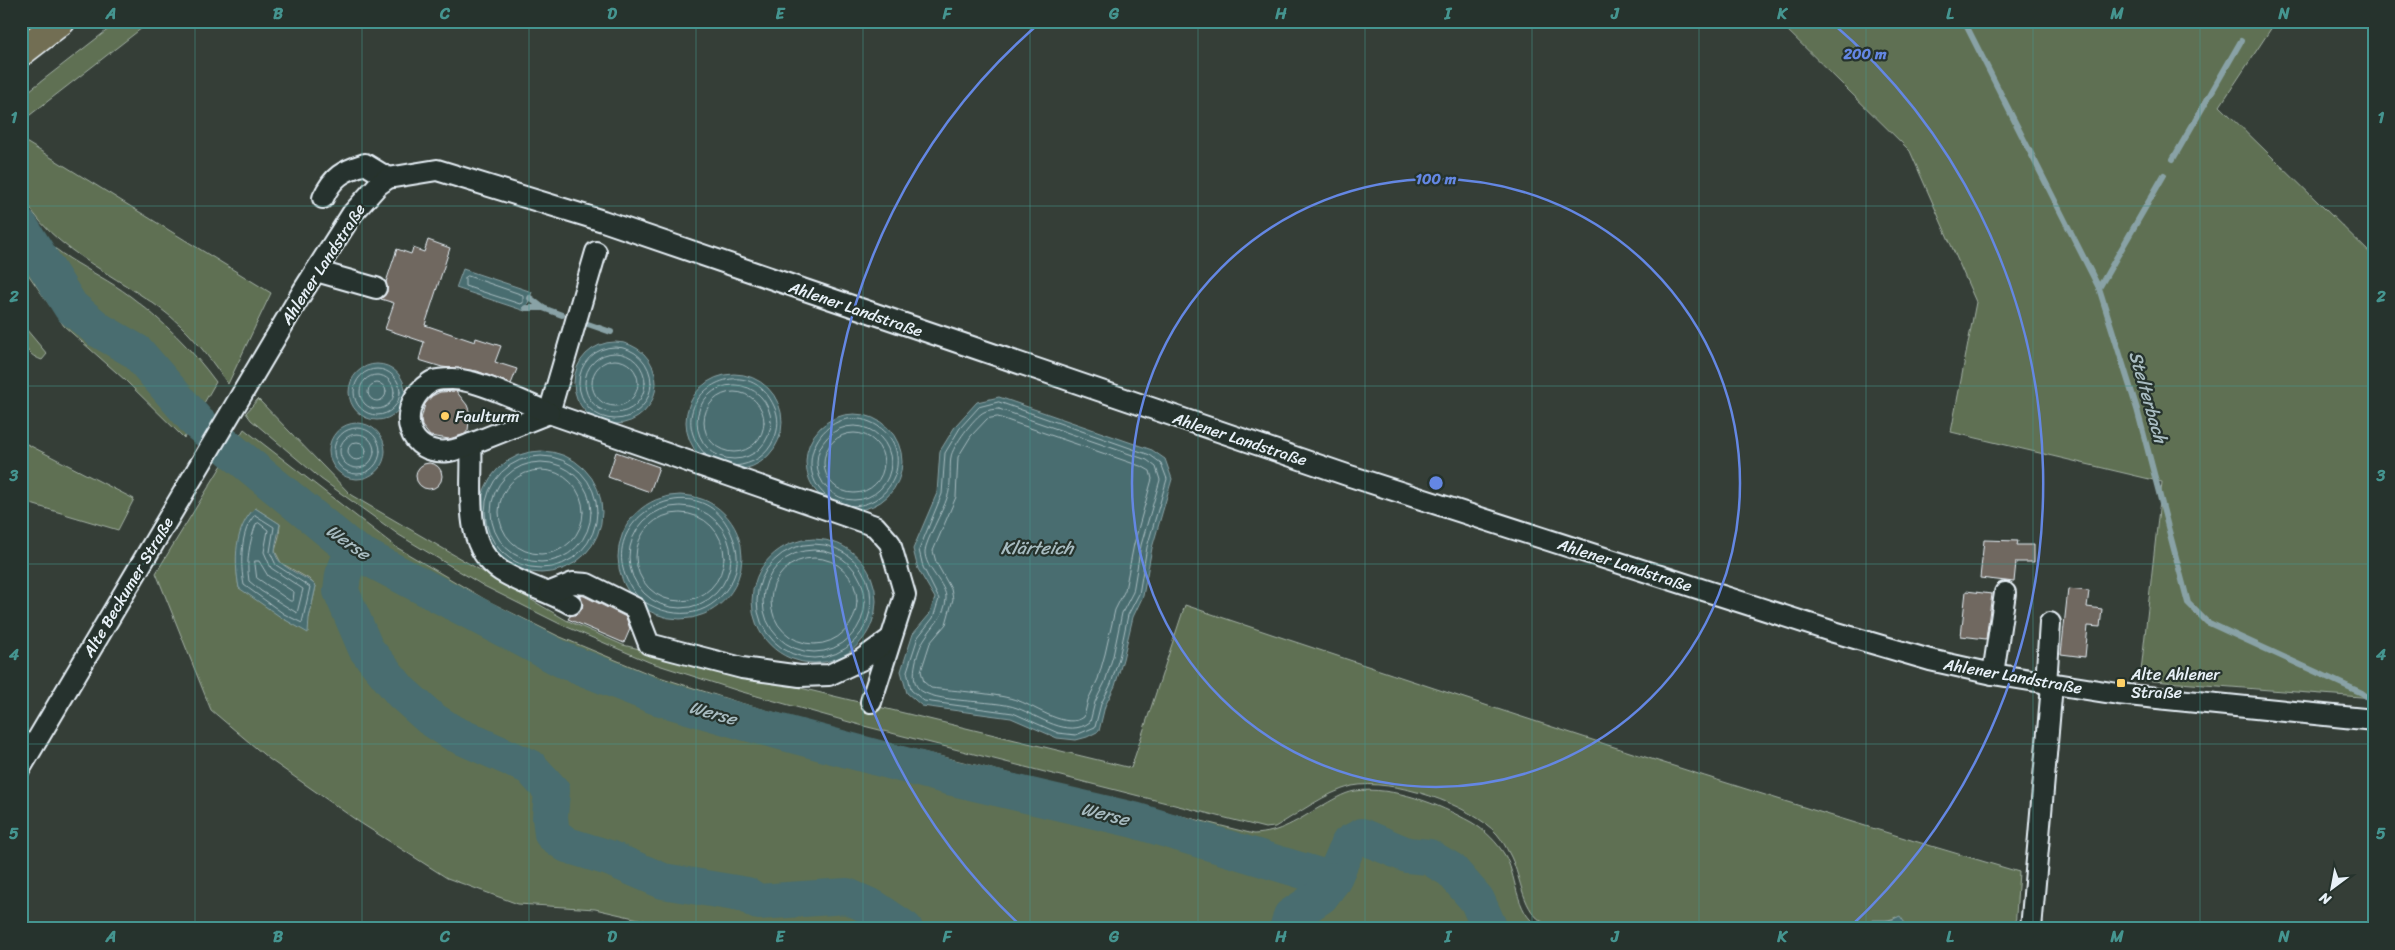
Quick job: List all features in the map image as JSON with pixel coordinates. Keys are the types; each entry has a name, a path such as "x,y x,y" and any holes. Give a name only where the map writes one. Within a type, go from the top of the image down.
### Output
{"highway":[{"path":"21,52 62,21"}],"street":[{"path":"323,198 330,182 347,170 365,164 388,178"},
{"name":"Ahlener Landstraße","path":"232,413 352,214 378,185 388,178 438,170 612,225 1366,481 1834,632 1930,660 2049,684 2128,695 2374,720"},
{"path":"549,413 596,252"},
{"path":"316,271 376,288"},
{"path":"549,413 471,444 448,451 429,448 415,439 408,426 409,408 418,393 432,381 454,379 479,386 549,413 875,526 890,543 905,595 870,702"},
{"name":"Alte Beckumer Straße","path":"21,767 232,413"},
{"path":"471,444 472,514 481,547 499,570 516,580 550,592 571,604"},
{"path":"550,592 573,583 588,584 636,608 649,644 752,670 800,676 829,675 861,660 890,639"},
{"path":"1993,674 2005,593"},
{"path":"2031,929 2049,684 2050,623"}],"green space":[{"path":"119,21 151,21 21,122 21,97"},
{"path":"1778,21 2234,21 2238,24 2240,21 2276,21 2220,106 2374,257 2374,698 2140,680 2162,482 1951,432 1976,302 1910,151"},
{"path":"21,139 271,293 228,384 200,346 180,325 161,309 93,265 50,232 34,213 22,192 20,174"},
{"path":"21,208 31,224 56,249 130,296 154,315 187,347 216,382 184,438 125,380 64,326 21,264"},
{"path":"21,323 47,354 42,360 27,350 23,341"},
{"path":"258,399 351,495 566,620 623,645 1131,768 1185,605 1705,776 2019,872 2015,929 1919,929 1907,926 1896,917 1875,923 1867,929 1559,929 1548,925 1534,915 1525,899 1513,861 1497,834 1485,823 1469,813 1429,796 1388,786 1352,786 1322,798 1275,827 1265,828 860,725 739,691 649,662 560,624 484,586 399,535 321,479 251,420 246,413"},
{"path":"244,429 396,547 486,600 558,636 647,673 737,702 858,736 1254,834 1281,828 1337,798 1355,791 1385,791 1415,798 1471,822 1491,837 1506,857 1510,866 1522,907 1535,923 1544,929 682,929 595,909 518,904 447,878 359,822 269,759 211,710 156,573","holes":["255,508 280,524 275,551 281,563 309,579 316,586 309,618 239,588 237,555 241,538"]},
{"path":"21,441 134,499 118,530 21,501"}],"water":[{"path":"463,269 532,292 525,311 456,288"},
{"path":"607,342 623,342 638,349 649,360 656,375 653,399 644,412 623,424 607,424 592,417 581,406 574,391 574,375 581,360 592,349"},
{"path":"372,364 382,364 397,372 403,381 405,392 403,403 397,412 382,420 372,420 361,415 354,408 349,397 349,387 354,376 361,369"},
{"path":"734,374 753,377 768,388 779,403 782,422 779,441 768,456 753,467 734,470 715,467 700,456 689,441 686,422 689,403 700,388 715,377"},
{"name":"Klärteich","path":"999,397 1152,450 1165,459 1172,479 1152,548 1143,596 1133,617 1115,686 1105,706 1099,731 1076,740 1057,738 1011,718 922,706 907,693 901,671 913,634 929,615 935,598 918,569 913,549 937,493 940,451 956,425 977,402"},
{"path":"854,414 872,417 888,428 899,444 902,462 899,480 888,496 872,507 854,510 836,507 820,496 809,480 806,462 809,444 820,428 836,417"},
{"path":"351,423 363,423 377,431 385,445 383,462 377,471 363,479 351,479 341,474 334,467 329,457 329,445 334,435 341,428"},
{"path":"541,451 553,452 564,456 575,461 584,469 592,478 597,489 601,500 601,524 597,535 592,546 584,555 575,563 564,568 553,572 541,573 529,572 518,568 507,563 498,555 490,546 485,535 481,524 480,512 481,500 485,489 490,478 498,469 507,461 518,456 529,452"},
{"path":"680,495 704,499 724,513 738,533 742,557 738,581 724,601 704,615 680,619 656,615 636,601 622,581 618,557 622,533 636,513 656,499"},
{"path":"255,508 280,524 275,551 280,562 316,586 309,618 308,633 282,618 239,588 236,556 239,535 248,516"},
{"path":"814,539 838,544 858,557 871,577 876,601 871,625 858,645 838,658 814,663 790,658 770,645 757,625 752,601 757,577 770,557 790,544"},
{"path":"1900,916 1907,926 1919,929 1867,929 1873,920 1891,920"}],"building":[{"path":"428,240 450,248 425,325 475,342 476,338 501,346 495,362 517,369 511,384 477,371 442,367 419,360 424,342 385,329 394,303 381,299 387,292 386,282 397,249 411,254 413,248 424,252"},
{"name":"Faulturm","path":"456,391 467,405 470,413 468,430 465,434 449,439 430,436 422,426 421,419 425,404 432,396 440,392"},
{"path":"616,452 659,467 650,492 608,477"},
{"path":"429,463 438,467 442,476 438,485 429,489 420,485 416,476 420,467"},
{"path":"1984,540 2018,541 2017,545 2034,545 2034,562 2016,562 2014,582 1980,578"},
{"path":"2068,589 2089,591 2087,607 2102,609 2100,627 2088,626 2085,657 2061,654"},
{"path":"1966,591 1992,594 1986,639 1961,636"},
{"path":"579,595 626,617 630,629 624,643 568,619 582,609 583,603"}],"waterway":[{"name":"Stelterbach","path":"1964,21 2099,288 2137,409 2188,603 2207,622 2362,693 2371,700"},
{"path":"2173,159 2241,41"},
{"path":"2099,288 2164,175"},
{"name":"Werse","path":"21,227 71,307 99,330 137,352 198,423 353,550 563,660 657,697 743,722 953,778 1134,820 1333,880 1349,843 1362,836 1407,855 1429,857 1451,870 1477,900 1490,929"},
{"path":"530,298 543,308 562,315"},
{"path":"526,308 543,308"},
{"path":"585,323 611,332"},
{"path":"353,550 343,575 341,591 366,649 401,692 430,718 453,733 530,767 552,791 550,817 552,834 567,845 609,858 663,881 747,895 758,902 847,896 874,908 905,929"},
{"path":"1287,929 1291,916 1321,896 1333,880"}],"place":[{"name":"Faulturm","path":"445,416"},
{"name":"Alte Ahlener Straße","path":"2121,683"}]}
